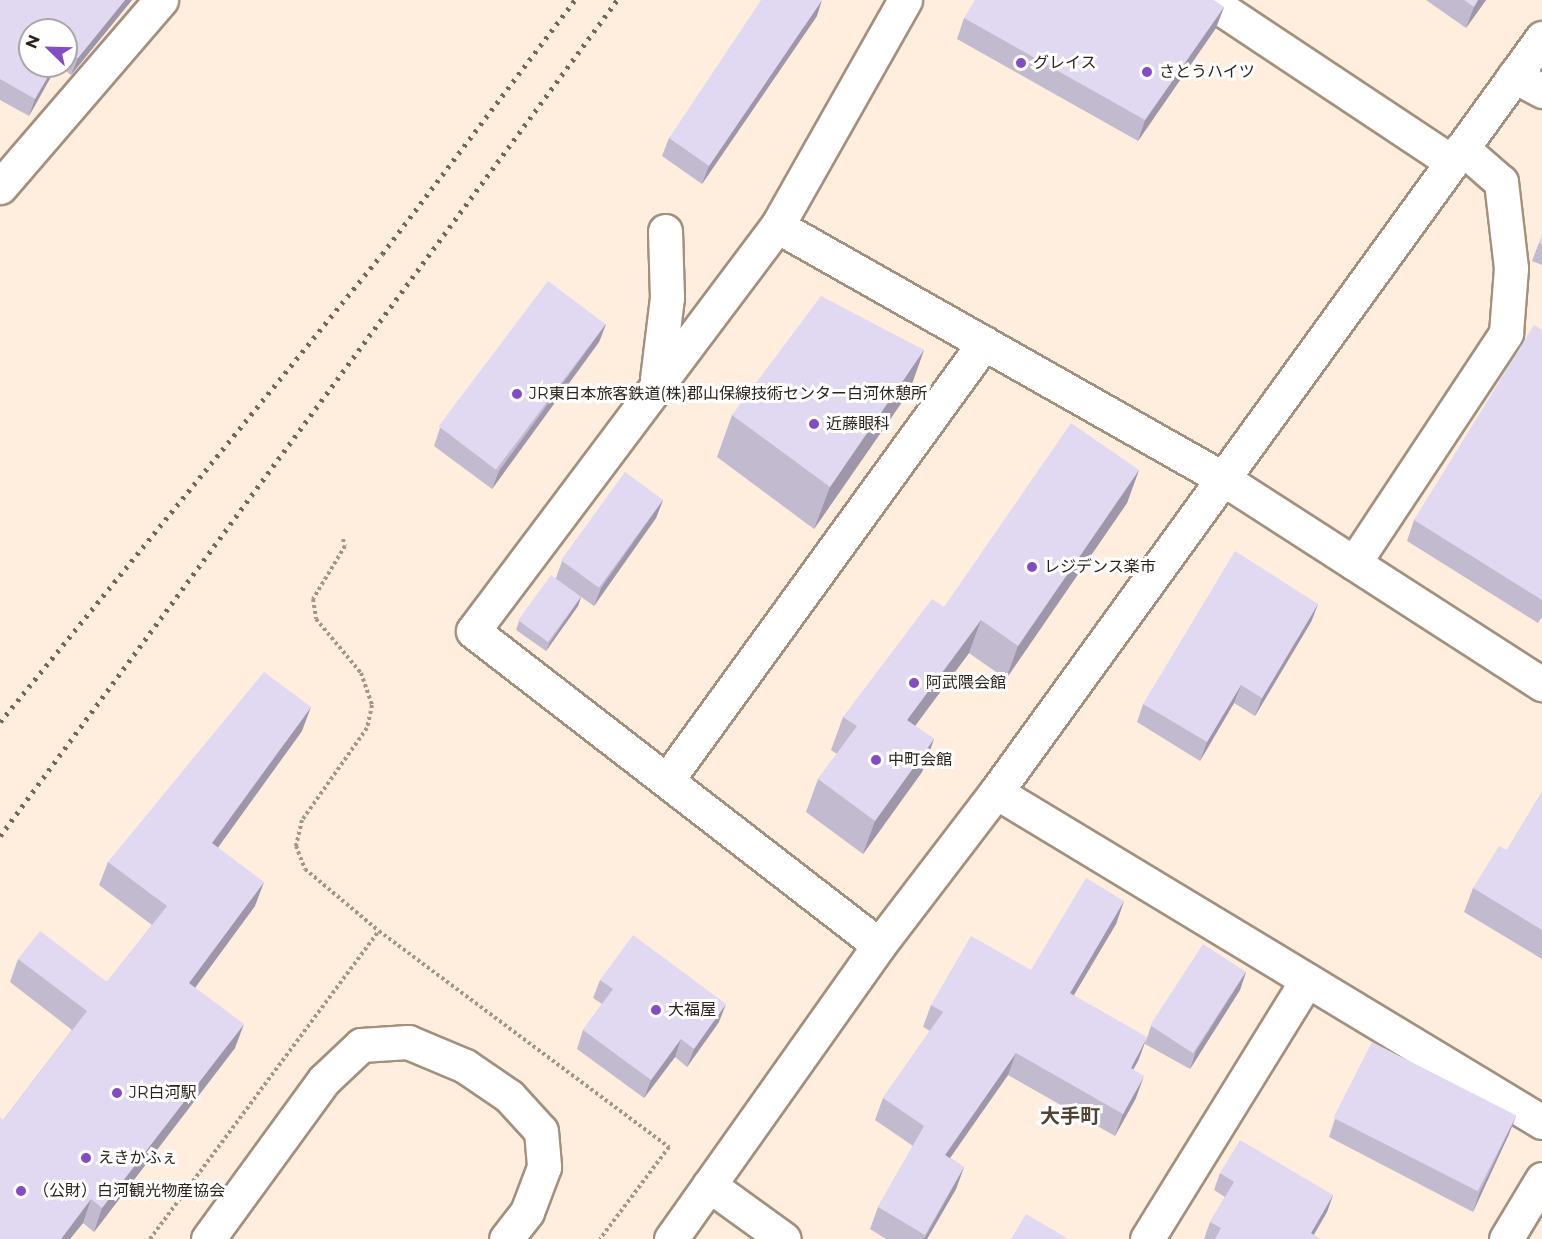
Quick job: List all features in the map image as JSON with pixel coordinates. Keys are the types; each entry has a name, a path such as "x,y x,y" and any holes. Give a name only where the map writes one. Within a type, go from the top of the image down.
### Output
{"street":[{"path":"0,187 161,0"},
{"path":"879,945 473,631 657,381 777,226 905,0"},
{"path":"1208,0 1501,182 1511,268 1506,333 1354,563"},
{"path":"671,1239 879,945 996,792 1457,155 1528,83 1542,38"},
{"path":"777,226 1222,478 1542,684"},
{"path":"657,381 668,298 665,231"},
{"path":"667,780 984,343"},
{"path":"996,792 1542,1122"},
{"path":"1147,1239 1308,980"},
{"path":"208,1239 324,1080 361,1045 408,1042 482,1078 509,1096 541,1131 544,1167 527,1212 506,1239"},
{"path":"1506,1239 1542,1179"},
{"path":"709,1185 784,1239"}],"path":[{"path":"342,539 345,546 313,598 316,619 361,674 372,705 367,728 302,820 296,846 305,869 379,931"}],"building":[{"path":"0,0 125,0 78,58 78,18 18,18 18,78 47,78 35,99 0,79"},
{"path":"761,0 822,0 709,166 669,138"},
{"path":"975,0 1214,0 1224,7 1145,120 964,18"},
{"path":"1464,0 1478,0 1474,7"},
{"name":"JR東日本旅客鉄道(株)郡山保線技術センター白河休憩所","path":"548,281 606,324 496,470 438,426"},
{"name":"近藤眼科","path":"821,296 924,350 830,487 732,415"},
{"path":"1534,325 1542,330 1542,600 1414,520"},
{"path":"1071,423 1139,470 1018,646 981,620 907,720 934,739 875,821 818,779 857,726 843,717 932,599 944,607"},
{"path":"625,472 663,500 599,588 561,560"},
{"path":"1235,551 1318,604 1262,698 1241,685 1207,742 1143,704"},
{"path":"551,575 581,597 548,642 518,620"},
{"path":"264,672 311,707 212,843 264,882 189,983 244,1024 102,1208 91,1199 61,1239 0,1239 0,1117 3,1120 87,1011 18,959 40,931 107,982 167,906 108,862"},
{"path":"1542,792 1542,930 1473,888 1499,846 1507,850"},
{"path":"1086,878 1124,901 1070,993 1147,1037 1131,1068 1144,1076 1123,1114 1016,1053 945,1155 964,1167 925,1235 878,1207 924,1126 883,1098 943,1012 931,1005 971,936 1031,970"},
{"path":"633,935 726,1004 694,1049 681,1039 651,1080 583,1030 613,989 600,980"},
{"path":"1203,944 1246,972 1193,1053 1150,1025"},
{"path":"1372,1042 1516,1116 1478,1191 1333,1118"},
{"path":"1240,1140 1333,1195 1311,1233 1320,1239 1215,1239 1221,1228 1210,1222 1234,1182 1220,1173"},
{"path":"1026,1214 1067,1238 1011,1239"}],"railway":[{"path":"0,722 382,254 575,0"},
{"path":"0,836 617,0"}],"place":[{"name":"グレイス","path":"1021,63"},
{"name":"さとうハイツ","path":"1147,72"},
{"name":"JR東日本旅客鉄道(株)郡山保線技術センター白河休憩所","path":"517,394"},
{"name":"近藤眼科","path":"814,424"},
{"name":"レジデンス楽市","path":"1032,567"},
{"name":"阿武隈会館","path":"914,683"},
{"name":"中町会館","path":"876,760"},
{"name":"大福屋","path":"656,1010"},
{"name":"JR白河駅","path":"117,1093"},
{"name":"えきかふぇ","path":"86,1158"},
{"name":"（公財）白河観光物産協会","path":"21,1191"}],"district":[{"name":"大手町","path":"1070,1116"}]}
